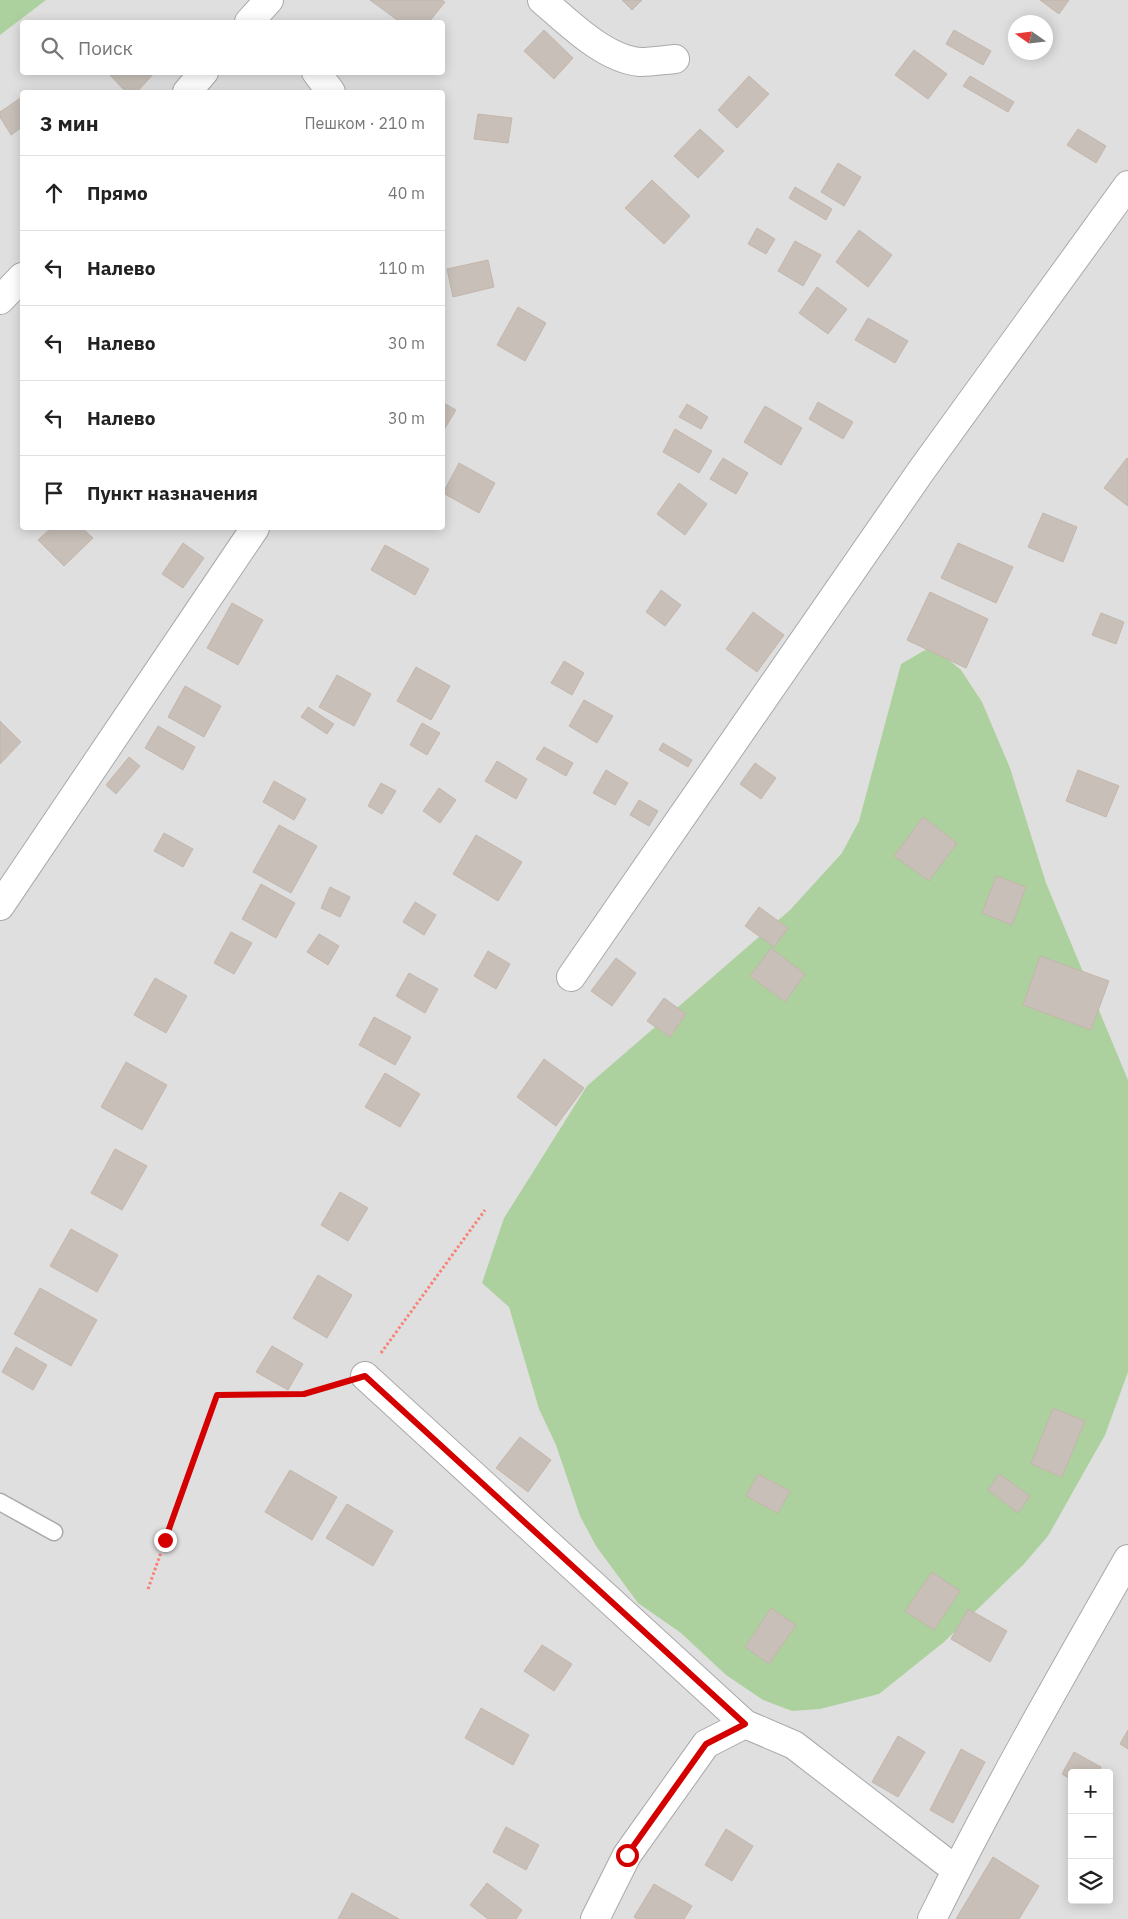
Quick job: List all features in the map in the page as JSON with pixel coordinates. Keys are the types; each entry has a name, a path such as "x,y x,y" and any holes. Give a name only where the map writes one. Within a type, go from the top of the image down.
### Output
{"street":[{"path":"542,0 595,44 619,56 639,62 675,59"},
{"path":"189,90 201,75"},
{"path":"318,75 330,90"},
{"path":"571,977 916,479 1128,185"},
{"path":"0,300 20,279"},
{"path":"0,906 254,530"},
{"path":"365,1376 745,1724 794,1745 956,1870"},
{"path":"932,1919 956,1870 1067,1666 1128,1559"},
{"path":"594,1919 627,1855 706,1744 745,1724"}],"lane":[{"path":"0,1502 54,1532"}],"path":[{"path":"148,1588 217,1395 304,1394 365,1376 485,1210"}],"shaded area":[{"path":"0,0 1128,0 1128,1919 0,1919"}],"green space":[{"path":"0,0 46,0 0,35"},
{"path":"932,646 961,670 982,702 1010,768 1046,883 1128,1080 1128,1372 1105,1435 1048,1536 1023,1565 944,1642 879,1694 820,1709 792,1711 763,1700 726,1675 681,1633 638,1603 596,1546 580,1516 556,1445 539,1409 509,1307 482,1283 504,1218 587,1086 790,910 842,853 859,821 901,664"}],"building":[{"path":"370,0 442,0 445,2 431,20 397,20"},
{"path":"622,0 642,0 632,10"},
{"path":"1040,0 1069,0 1059,14"},
{"path":"544,30 573,58 554,79 524,51"},
{"path":"954,30 991,51 983,65 946,44"},
{"path":"914,50 947,74 928,99 895,75"},
{"path":"110,75 152,75 139,90 124,90"},
{"path":"749,76 769,94 737,128 718,110"},
{"path":"970,76 1014,102 1008,112 963,86"},
{"path":"20,98 20,128 11,135 0,117 0,112"},
{"path":"478,114 512,118 508,143 474,139"},
{"path":"700,129 724,151 698,178 674,156"},
{"path":"1078,129 1106,146 1096,163 1067,145"},
{"path":"838,163 861,177 844,206 821,192"},
{"path":"652,180 690,216 664,244 625,208"},
{"path":"795,187 832,209 826,220 789,198"},
{"path":"757,228 775,239 766,254 748,244"},
{"path":"859,230 892,255 868,287 836,262"},
{"path":"795,241 821,255 803,286 778,271"},
{"path":"488,260 494,287 453,297 447,269"},
{"path":"817,287 847,309 828,334 799,313"},
{"path":"518,307 546,323 525,361 497,345"},
{"path":"868,318 908,341 895,363 855,340"},
{"path":"818,402 853,422 843,439 809,419"},
{"path":"445,404 456,410 445,428"},
{"path":"687,404 708,417 701,429 679,417"},
{"path":"765,406 802,428 781,465 744,442"},
{"path":"675,429 712,451 699,473 663,452"},
{"path":"723,458 748,473 736,494 710,479"},
{"path":"1128,459 1128,506 1104,488"},
{"path":"459,463 495,483 479,513 445,494 445,489"},
{"path":"679,483 707,504 685,535 657,514"},
{"path":"1043,513 1077,527 1063,562 1028,547"},
{"path":"49,530 84,530 93,538 64,566 38,540"},
{"path":"183,543 204,558 183,588 162,574"},
{"path":"958,543 1013,567 996,603 941,578"},
{"path":"385,545 429,569 415,595 371,570"},
{"path":"661,590 681,605 665,626 646,612"},
{"path":"930,592 988,619 966,668 907,640"},
{"path":"232,603 263,620 238,665 207,648"},
{"path":"753,612 784,635 757,672 726,649"},
{"path":"1101,613 1124,622 1116,644 1092,635"},
{"path":"564,661 584,673 572,695 551,683"},
{"path":"416,667 450,686 431,720 397,701"},
{"path":"337,675 371,694 354,726 319,707"},
{"path":"185,686 221,706 204,737 168,717"},
{"path":"584,700 613,716 597,743 569,726"},
{"path":"308,707 334,724 327,734 301,717"},
{"path":"0,721 21,742 0,764"},
{"path":"422,723 440,733 427,755 410,745"},
{"path":"158,726 195,747 183,770 145,748"},
{"path":"663,743 692,760 688,767 659,750"},
{"path":"544,747 573,763 566,776 536,759"},
{"path":"129,757 140,766 116,794 106,785"},
{"path":"497,761 527,779 516,799 485,781"},
{"path":"755,763 776,778 761,799 740,784"},
{"path":"606,770 628,783 615,805 593,793"},
{"path":"1078,770 1119,786 1106,817 1066,801"},
{"path":"274,781 306,799 294,820 263,802"},
{"path":"381,783 396,791 382,814 368,806"},
{"path":"439,788 456,800 440,823 423,811"},
{"path":"639,800 658,811 649,826 630,815"},
{"path":"923,817 957,843 929,881 894,856"},
{"path":"279,825 317,846 291,893 253,872"},
{"path":"164,833 193,849 183,867 154,851"},
{"path":"476,835 522,862 498,901 453,874"},
{"path":"996,876 1026,887 1012,925 982,913"},
{"path":"261,884 295,903 276,938 242,919"},
{"path":"330,887 350,897 340,917 321,908"},
{"path":"415,902 436,915 424,935 403,922"},
{"path":"759,907 788,928 774,947 745,926"},
{"path":"231,932 252,943 234,974 214,963"},
{"path":"319,934 339,946 328,965 307,952"},
{"path":"771,948 805,974 785,1002 750,976"},
{"path":"488,951 510,964 496,989 474,976"},
{"path":"1040,956 1109,981 1091,1030 1023,1005"},
{"path":"616,958 636,973 612,1006 591,991"},
{"path":"409,973 438,989 425,1013 396,996"},
{"path":"155,978 187,996 166,1033 134,1015"},
{"path":"664,998 686,1014 670,1037 647,1021"},
{"path":"374,1017 411,1037 395,1065 359,1045"},
{"path":"544,1059 584,1088 556,1126 517,1097"},
{"path":"126,1062 167,1085 142,1130 101,1107"},
{"path":"385,1073 420,1094 400,1127 365,1107"},
{"path":"115,1149 147,1166 122,1210 91,1193"},
{"path":"340,1192 368,1208 348,1241 321,1225"},
{"path":"71,1229 118,1255 97,1292 50,1266"},
{"path":"318,1275 352,1295 327,1338 293,1318"},
{"path":"40,1288 97,1320 71,1366 14,1334"},
{"path":"272,1346 303,1364 288,1390 256,1372"},
{"path":"16,1347 47,1365 33,1390 2,1372"},
{"path":"1053,1408 1085,1421 1062,1477 1031,1464"},
{"path":"520,1437 551,1460 528,1492 496,1468"},
{"path":"290,1470 337,1497 312,1540 265,1512"},
{"path":"758,1474 790,1491 778,1513 746,1496"},
{"path":"999,1474 1030,1496 1018,1513 988,1490"},
{"path":"347,1504 393,1531 373,1566 326,1538"},
{"path":"932,1572 960,1591 934,1630 905,1611"},
{"path":"771,1608 796,1625 769,1664 745,1647"},
{"path":"968,1609 1007,1631 990,1662 951,1639"},
{"path":"542,1645 572,1664 554,1691 524,1671"},
{"path":"481,1708 529,1735 513,1765 465,1738"},
{"path":"1128,1730 1128,1749 1120,1744"},
{"path":"898,1736 925,1752 898,1797 872,1782"},
{"path":"961,1749 985,1762 953,1823 930,1810"},
{"path":"1074,1752 1101,1767 1100,1769 1068,1769 1068,1778 1062,1774"},
{"path":"506,1827 539,1845 526,1870 493,1852"},
{"path":"726,1829 753,1846 732,1881 705,1865"},
{"path":"993,1857 1039,1886 1019,1919 956,1919"},
{"path":"487,1883 522,1910 516,1919 488,1919 470,1905"},
{"path":"654,1884 692,1906 684,1919 638,1919 634,1917"},
{"path":"352,1893 399,1919 338,1919"}],"route":[{"path":"165,1540 217,1395 304,1394 365,1376 745,1724 706,1744 627,1855"}]}
